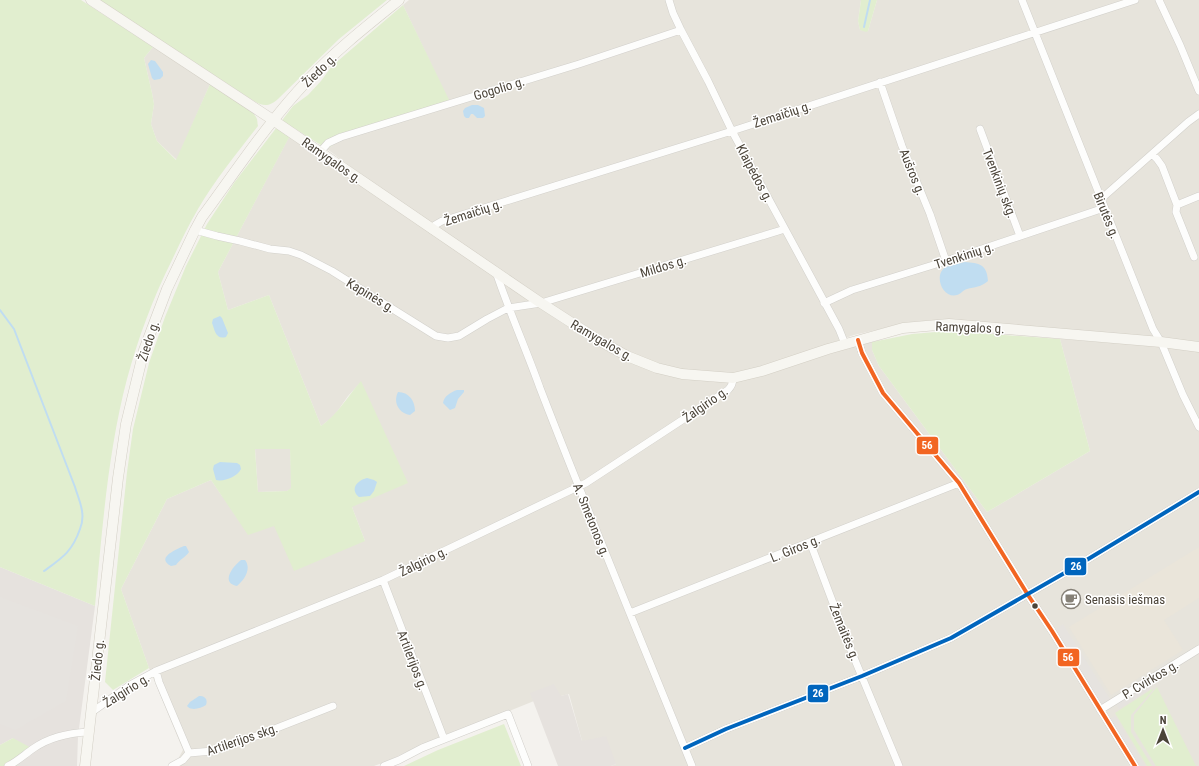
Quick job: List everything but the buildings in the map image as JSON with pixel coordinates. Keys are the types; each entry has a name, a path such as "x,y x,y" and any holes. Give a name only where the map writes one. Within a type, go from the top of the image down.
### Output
{"main road":[{"name":"Ramygalos g.","path":"91,0 273,120 541,303 600,341 627,356 657,368 682,374 733,378 762,371 828,349 903,328 949,324 1161,342 1199,347"},
{"name":"Žiedo g.","path":"85,766 117,485 126,424 144,350 167,289 202,217 273,120 308,79 350,40 399,0"}],"street":[{"name":"Klaipėdos g.","path":"669,0 681,30 732,131 845,344"},
{"name":"Birutės g.","path":"1022,0 1153,329 1161,342 1183,395 1199,427"},
{"name":"Žemaičių g.","path":"432,230 435,225 442,221 732,131 1135,0"},
{"path":"1160,0 1199,91"},
{"name":"Gogolio g.","path":"320,152 328,143 341,137 579,64 681,30"},
{"name":"Aušros g.","path":"880,82 902,146 930,214 946,261"},
{"path":"1101,200 1188,122 1199,114"},
{"name":"Tvenkinių skg.","path":"980,129 1020,236"},
{"path":"1152,154 1162,166 1177,205 1176,212 1194,257"},
{"path":"1177,205 1199,196"},
{"name":"Tvenkinių g.","path":"824,303 852,290 946,261 1104,208"},
{"name":"Mildos g.","path":"541,303 785,229"},
{"name":"Kapinės g.","path":"195,230 270,249 289,251 301,255 332,271 436,336 448,338 459,336 508,308 541,303"},
{"name":"A. Smetonos g.","path":"496,272 508,308 578,486 692,766"},
{"path":"858,340 862,353 882,393 959,483 1135,766"},
{"name":"Žalgirio g.","path":"92,712 130,685 156,671 383,580 586,483 728,390 731,387 733,378"},
{"name":"L. Giros g.","path":"630,613 959,483"},
{"path":"685,748 726,729 862,676 951,638 1028,595 1199,492"},
{"name":"Žemaitės g.","path":"810,542 850,648 899,766"},
{"name":"Artilerijos g.","path":"383,580 444,739"},
{"name":"P. Cvirkos g.","path":"1100,710 1199,649"},
{"name":"Artilerijos skg.","path":"156,671 159,682 189,753 213,751 333,706"},
{"path":"384,766 422,748 508,714 528,766"},
{"path":"8,766 15,763 35,747 45,742 65,734 88,732"},
{"path":"172,766 183,760 189,753"}],"shaded area":[{"path":"409,0 861,0 858,21 860,30 868,31 877,0 1199,0 1199,343 949,319 911,322 854,335 763,367 736,374 678,369 661,365 626,350 565,313 458,241 327,149 341,140 451,106 403,5"},
{"path":"153,47 210,84 177,160 157,141 151,124 154,104 144,58"},
{"path":"289,137 562,323 634,364 675,377 715,382 737,381 872,342 872,350 879,366 987,512 1090,451 1060,339 1199,351 1199,766 611,766 616,764 582,741 569,694 561,696 531,693 534,701 374,766 181,766 178,759 183,750 149,668 121,589 167,499 211,480 222,496 274,525 365,541 352,507 361,382 348,396 334,416 321,426 269,295 228,310 218,272"},
{"path":"255,448 290,449 292,488 287,491 258,492"},
{"path":"1199,547 1199,598 1164,620 1183,650 1111,695 1069,627"},
{"path":"0,567 95,606 78,736 77,766 17,766 18,763 13,738 0,745"},
{"path":"0,597 78,626 66,701 15,730 0,724"},
{"path":"1063,624 1112,702 1100,710 1052,631"},
{"path":"554,684 561,696 568,694 582,741 606,736 616,764 611,766 558,766 530,693"},
{"path":"1148,684 1150,689 1119,709 1116,704"},
{"path":"1115,716 1145,766 1138,766 1110,719"}],"green space":[{"path":"0,0 81,0 153,47 144,58 154,104 151,124 157,141 176,160 210,84 253,113 256,117 258,126 219,177 191,222 158,289 146,318 127,379 115,434 103,520 95,606 0,567"},
{"path":"99,0 387,0 339,39 278,99 270,104 262,105"},
{"path":"861,0 877,0 868,31 866,32 860,30 858,21"},
{"path":"403,5 452,106 341,140 327,149 294,128 218,272 228,310 269,295 321,426 337,411 361,381 408,483 352,507 365,541 294,571 274,526 248,535 211,480 167,499 121,589 149,668 113,690 105,682 127,472 133,429 149,363 165,317 186,266 207,224 234,183 293,106 308,95 332,66","holes":["255,449 290,449 291,488 287,491 258,492"]},
{"path":"948,331 1060,339 1090,451 987,512 879,366 872,350 872,342 912,334"},
{"path":"1157,687 1196,766 1156,766 1134,730 1134,715"},
{"path":"1152,689 1153,690 1131,715 1131,732 1152,766 1147,766 1115,713"},
{"path":"504,724 521,766 404,766 438,750"},
{"path":"13,738 35,750 18,763 17,766 0,766 0,745"}],"water":[{"path":"151,60 155,61 163,72 163,76 160,79 154,80 152,78 148,64"},
{"path":"472,105 478,105 484,108 485,116 483,118 477,118 473,114 471,114 469,118 464,116 463,111 465,108"},
{"path":"965,262 978,264 984,268 988,281 980,286 966,290 957,295 947,293 941,285 940,275 942,270 946,267"},
{"path":"220,316 228,333 226,337 223,338 218,336 215,332 212,323 213,319"},
{"path":"457,390 464,390 464,392 458,399 455,408 450,410 443,403 448,395"},
{"path":"398,392 408,395 413,401 415,411 410,415 402,412 396,403"},
{"path":"220,462 237,463 240,465 241,469 237,474 230,478 216,480 213,469 214,465"},
{"path":"367,478 377,482 374,491 370,496 359,497 355,491 356,485"},
{"path":"186,546 189,552 176,565 171,566 167,563 165,560 169,554"},
{"path":"241,560 245,560 248,567 244,578 237,586 229,582 229,578 232,570"},
{"path":"199,696 206,698 206,705 195,709 187,706 190,702"}],"waterway":[{"path":"864,27 870,0"},
{"path":"0,310 14,329 75,487 81,508 81,525 74,543 66,554 44,571"}],"transit line":[{"name":"56","path":"858,340 862,353 883,393 959,483 1135,766"},
{"name":"26","path":"685,748 726,729 862,676 951,638 1075,567 1199,492"}],"place":[{"name":"Senasis iešmas","path":"1071,599"}]}
